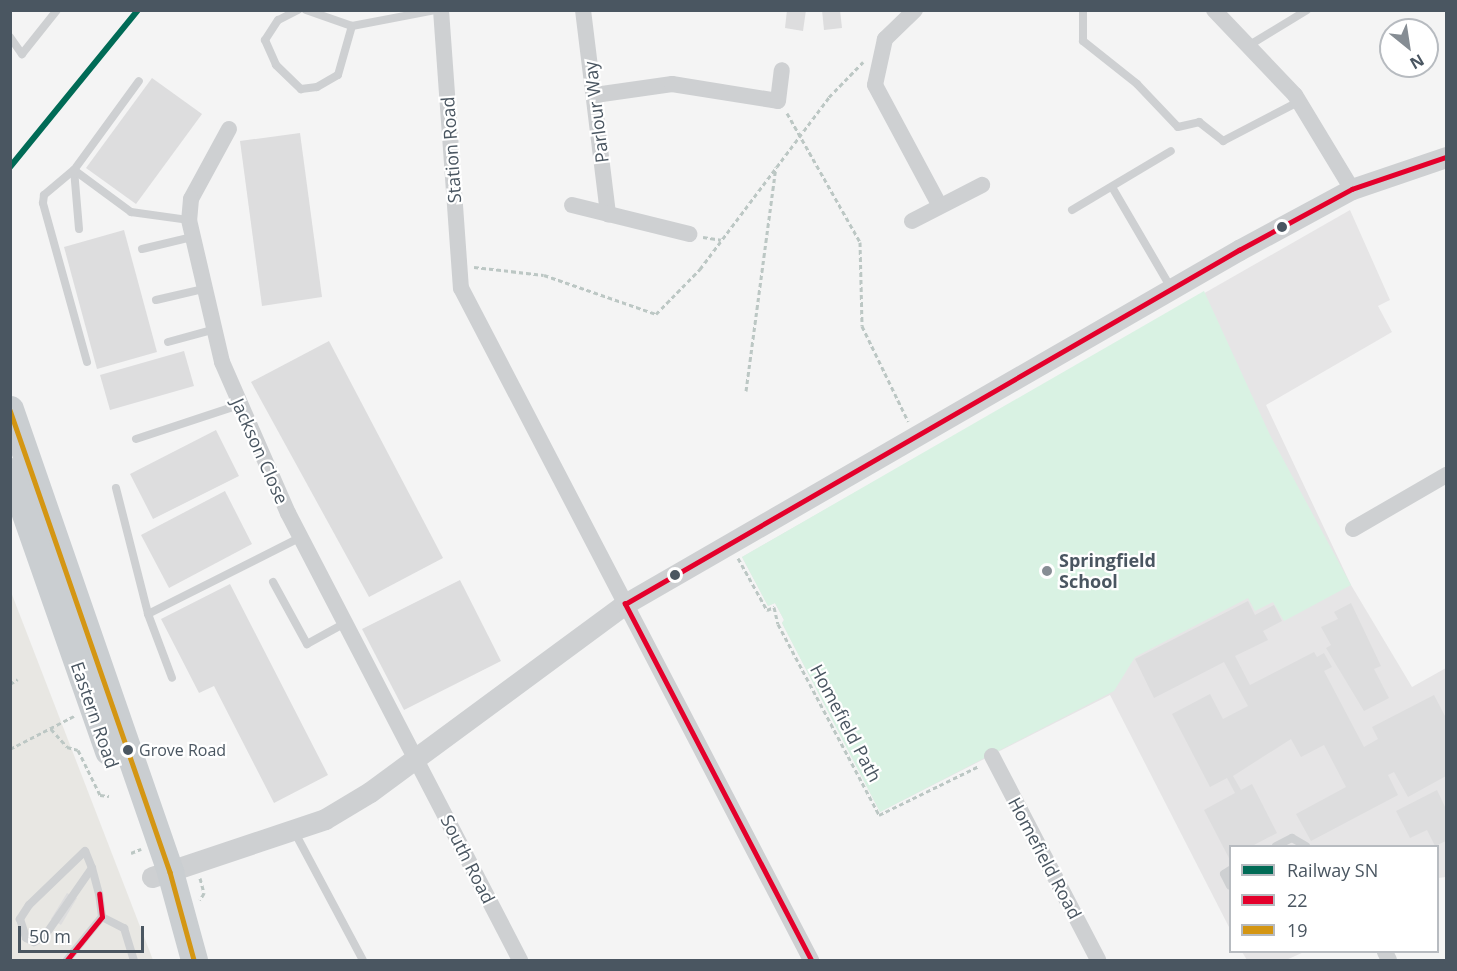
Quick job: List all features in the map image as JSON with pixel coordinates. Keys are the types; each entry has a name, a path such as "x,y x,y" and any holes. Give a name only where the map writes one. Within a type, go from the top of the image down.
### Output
{"main road":[{"name":"Eastern Road","path":"10,409 161,874 175,960"},
{"name":"Eastern Road","path":"10,471 194,960"}],"street":[{"name":"Station Road","path":"441,10 461,288 811,960"},
{"name":"Parlour Way","path":"583,10 608,214"},
{"path":"915,10 885,39 875,85 940,206"},
{"path":"1214,10 1246,47 1300,101 1352,189"},
{"path":"595,95 672,84 778,101 782,70"},
{"name":"Jackson Close","path":"229,129 190,199 189,220 212,330 239,405 301,537 416,758"},
{"path":"161,874 325,819 416,758 626,604 1171,289 1352,189 1446,157"},
{"path":"912,221 982,185"},
{"path":"572,205 689,234"},
{"path":"1353,529 1446,475"},
{"name":"South Road","path":"416,758 520,960"},
{"name":"Homefield Road","path":"992,758 1098,960"}],"lane":[{"path":"10,37 22,54 57,10"},
{"path":"298,10 278,20 265,40 276,65 302,89 317,87 338,75 352,26"},
{"path":"306,10 352,26 436,10"},
{"path":"1083,10 1083,41 1137,84 1178,127 1199,122 1223,141 1300,101"},
{"path":"1246,47 1306,10"},
{"path":"87,362 43,203 44,195 74,170 139,81"},
{"path":"1072,210 1171,151"},
{"path":"74,170 131,212 189,220"},
{"path":"74,170 79,229"},
{"path":"1112,187 1171,289"},
{"path":"142,249 192,237"},
{"path":"156,300 203,289"},
{"path":"168,342 212,330"},
{"path":"136,438 239,405"},
{"path":"116,488 148,614 172,678"},
{"path":"148,614 301,537"},
{"path":"273,582 307,644 345,623"},
{"path":"294,831 363,960"},
{"path":"1278,845 1292,838 1304,845"},
{"path":"92,868 45,937 34,942 26,938 19,925 29,905 85,851 92,868 102,917"},
{"path":"1229,871 1224,874 1229,884"},
{"path":"67,960 102,917"},
{"path":"102,917 124,928 134,960"}],"path":[{"path":"460,266 544,275 656,314 700,269 829,97 885,39"},
{"path":"778,101 802,132 860,242 862,326 916,436"},
{"path":"746,391 776,166"},
{"name":"Homefield Path","path":"730,543 767,610 774,607 778,624 879,815 992,758"},
{"path":"10,684 18,679"},
{"path":"10,749 78,714"},
{"path":"51,729 67,747 78,750 100,795 108,796"}],"shaded area":[{"name":"Springfield School","path":"1350,210 1390,300 1378,306 1392,332 1266,405 1351,585 1412,687 1446,668 1446,877 1439,878 1439,845 1229,845 1229,927 1110,695 880,812 782,623 784,620 775,603 768,606 742,557"},
{"path":"11,592 153,960 11,960"},
{"path":"1243,953 1302,953 1286,960 1247,960"}],"green space":[{"name":"Springfield School","path":"1204,291 1270,435 1351,585 1284,621 1273,602 1255,611 1248,598 1135,657 1114,691 880,812 782,623 784,620 775,603 768,606 742,557"}],"building":[{"path":"787,10 806,10 803,31 785,28"},
{"path":"822,10 840,10 842,28 824,30"},
{"path":"152,78 202,114 136,204 86,168"},
{"path":"300,133 322,297 262,306 240,141"},
{"path":"124,230 157,352 97,369 64,247"},
{"path":"329,341 443,558 369,597 251,382"},
{"path":"184,351 194,386 110,410 100,375"},
{"path":"216,430 239,476 153,519 130,474"},
{"path":"225,491 252,544 169,588 141,535"},
{"path":"460,580 501,661 404,710 362,629"},
{"path":"230,584 328,775 274,803 214,686 199,693 161,619"},
{"path":"1248,601 1255,615 1274,605 1282,621 1263,631 1268,640 1235,656 1250,685 1314,652 1317,657 1324,653 1332,667 1324,671 1364,747 1378,739 1372,727 1434,695 1446,718 1446,776 1408,797 1394,772 1388,775 1398,795 1311,841 1296,814 1346,787 1324,745 1301,757 1291,739 1233,776 1241,790 1252,784 1277,833 1254,845 1229,845 1229,858 1204,810 1235,793 1227,778 1210,787 1172,714 1210,694 1223,719 1248,706 1224,662 1154,698 1135,659"},
{"path":"1351,603 1381,666 1374,669 1389,698 1364,711 1326,648 1331,645 1321,627 1338,619 1334,612"},
{"path":"1437,790 1446,809 1446,841 1434,845 1427,830 1410,838 1396,811"},
{"path":"67,893 77,898 61,925 51,919"}],"rail line":[{"name":"SN","path":"10,167 138,10"}],"transit line":[{"name":"22","path":"811,960 625,604 1239,250 1352,189 1446,157"},
{"name":"19","path":"10,410 170,872 194,960"},
{"name":"22","path":"67,960 102,917 99,894"}],"place":[{"name":"Springfield School","path":"1047,571"},
{"name":"Grove Road","path":"128,750"}]}
